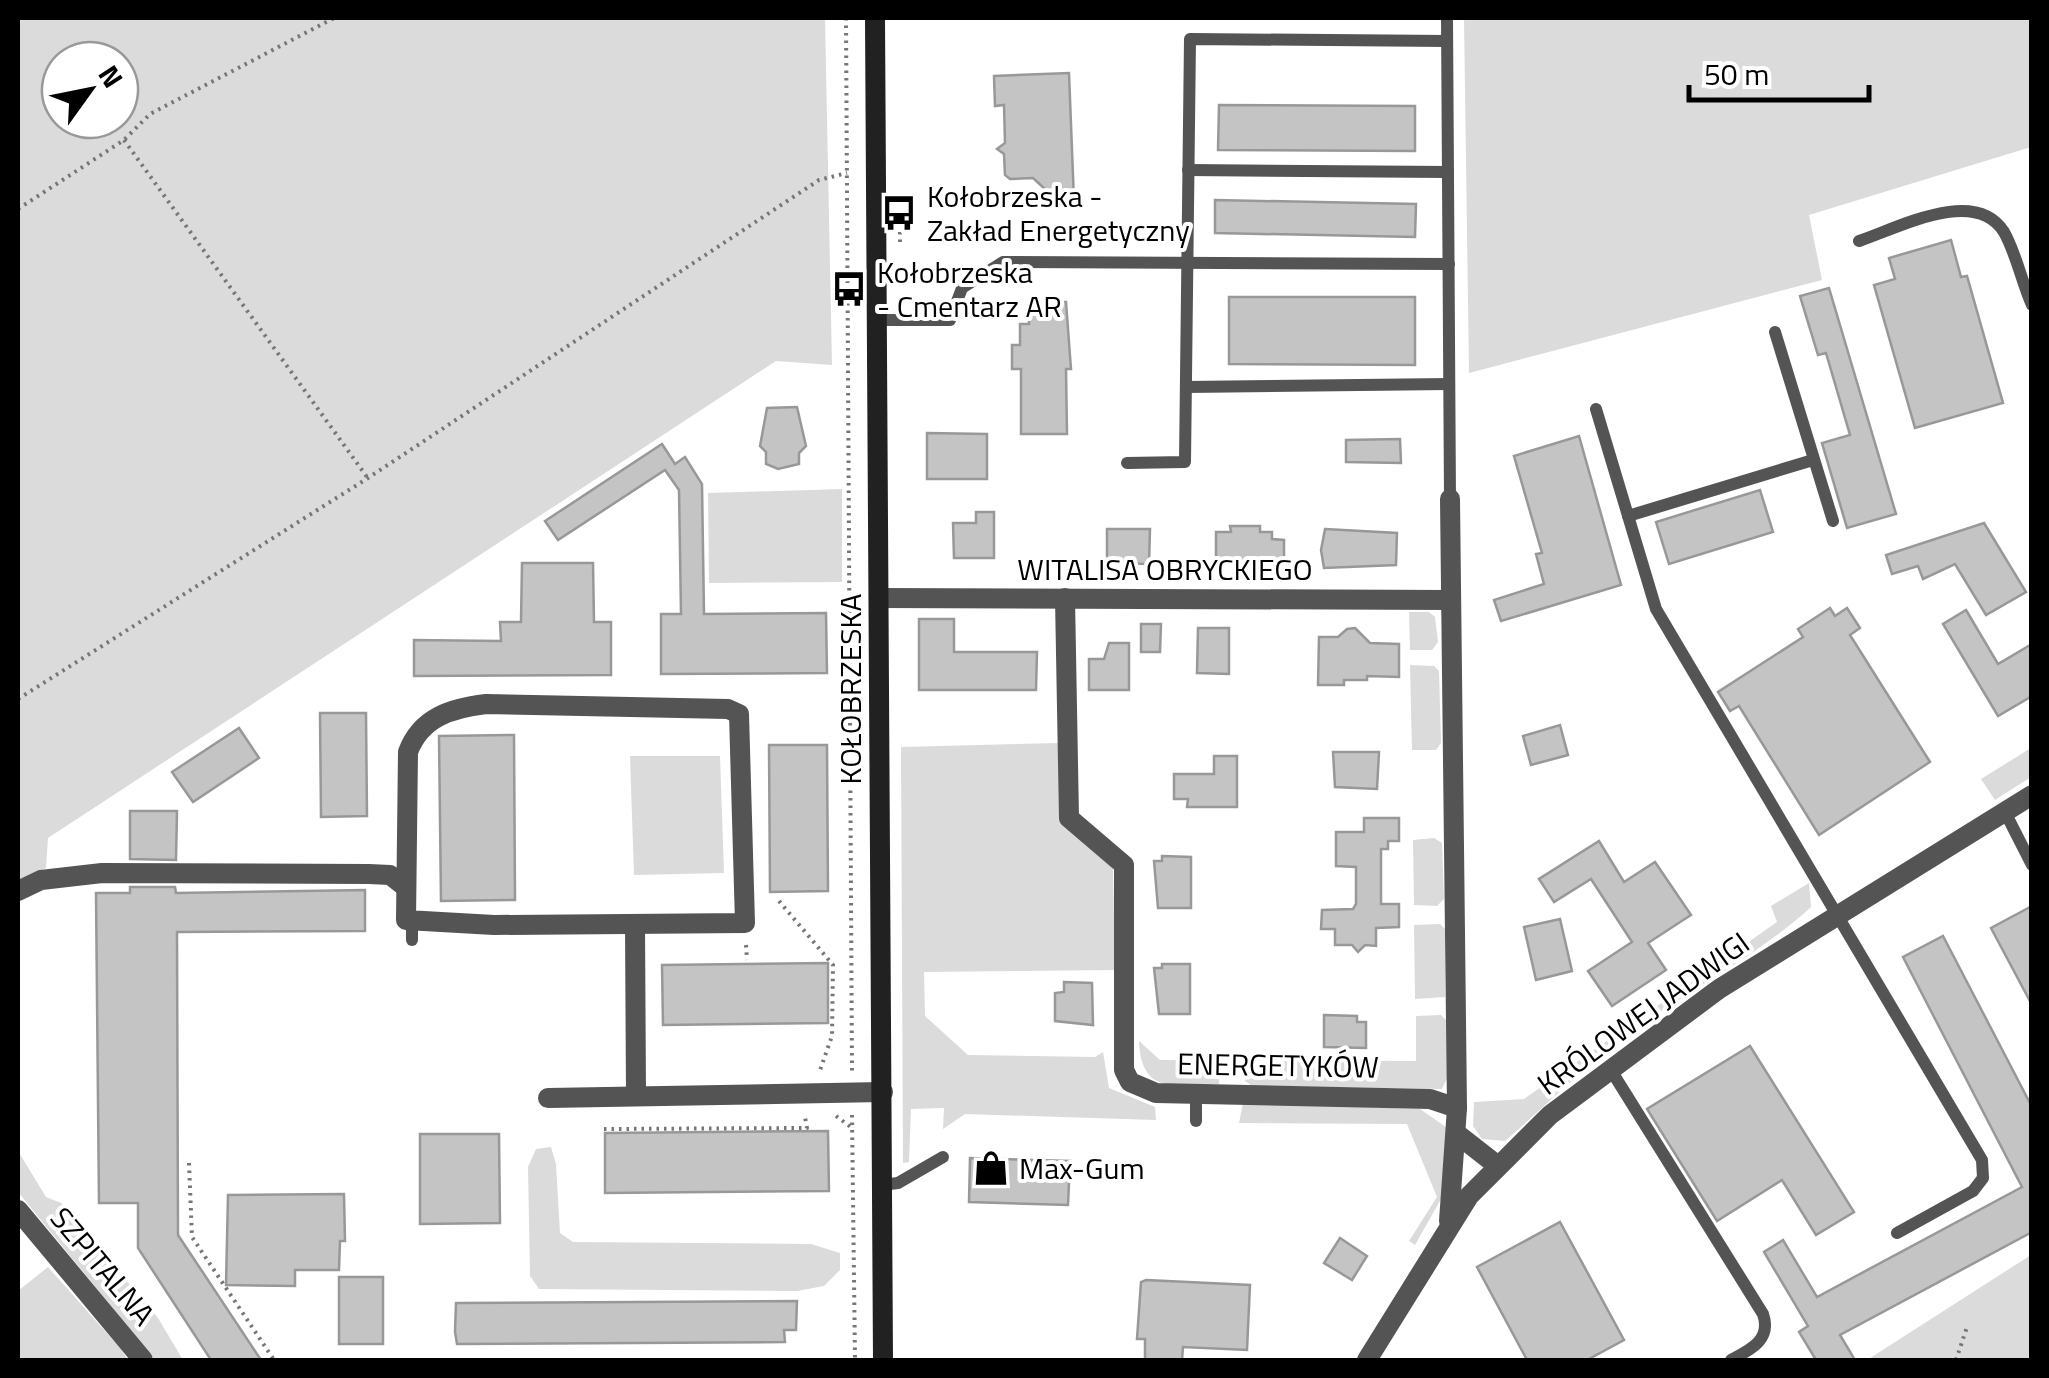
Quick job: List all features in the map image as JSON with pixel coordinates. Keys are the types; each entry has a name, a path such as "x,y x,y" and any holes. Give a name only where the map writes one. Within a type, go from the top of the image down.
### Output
{"main road":[{"name":"KOŁOBRZESKA","path":"875,18 884,1360"}],"street":[{"path":"1448,1230 1458,1108 1450,498"},
{"name":"WITALISA OBRYCKIEGO","path":"880,598 1450,600"},
{"name":"ENERGETYKÓW","path":"1064,598 1069,818 1118,856 1125,873 1124,1070 1140,1089 1196,1094 1430,1099 1458,1108"},
{"path":"486,704 733,710 743,726 747,919 745,923 635,926 412,931 404,912 408,752 419,729 449,710 486,704"},
{"name":"KRÓLOWEJ JADWIGI","path":"1367,1360 1470,1196 1609,1067 1719,989 2032,795"},
{"path":"18,891 42,880 102,873 369,874 390,875 404,886"},
{"path":"635,926 636,1093"},
{"path":"548,1098 636,1093 882,1092"},
{"path":"1457,1134 1498,1166"},
{"name":"SZPITALNA","path":"18,1210 143,1360"}],"lane":[{"path":"1447,18 1450,498"},
{"path":"1127,463 1185,462 1190,40 1447,42"},
{"path":"1188,170 1448,172"},
{"path":"1859,240 1958,210 1984,213 2003,232 2032,306"},
{"path":"2014,266 2032,260"},
{"path":"876,320 950,320 962,288 1003,262 1449,264"},
{"path":"1775,332 1833,521"},
{"path":"1186,387 1449,384"},
{"path":"1596,409 1656,609 1958,1113 1984,1170 1973,1190 1897,1233"},
{"path":"1628,516 1813,460"},
{"path":"2004,812 2032,864"},
{"path":"1609,1067 1764,1314 1762,1339 1731,1360"},
{"path":"1196,1094 1196,1120"},
{"path":"882,1184 898,1183 943,1157"}],"path":[{"path":"140,124 150,114 334,18"},
{"path":"846,18 855,1360"},
{"path":"18,209 124,140 368,478"},
{"path":"18,699 368,478 819,180 847,173"},
{"path":"779,901 833,965 832,1036 812,1092"},
{"path":"604,1129 807,1128 805,1114"},
{"path":"189,1163 192,1237 274,1360"},
{"path":"1956,1360 1967,1327"}],"shaded area":[{"path":"18,18 825,18 832,365 776,361 48,838 46,868 18,881"},
{"path":"1464,18 2031,18 2031,147 1809,215 1822,280 1469,373"},
{"path":"842,489 842,582 709,583 708,493"},
{"path":"1409,612 1429,612 1435,617 1438,642 1432,650 1410,650"},
{"path":"1410,665 1434,666 1439,671 1441,743 1436,750 1412,750"},
{"path":"1059,743 1062,824 1107,858 1113,869 1115,970 924,972 925,1016 968,1055 1095,1057 1103,1052 1109,1088 1155,1107 1156,1120 965,1114 943,1129 944,1108 911,1109 909,1162 903,1163 901,747"},
{"path":"2031,748 2031,777 1995,800 1981,779"},
{"path":"630,756 720,756 724,873 634,875"},
{"path":"1434,838 1442,843 1444,899 1437,906 1414,905 1413,840"},
{"path":"1809,883 1811,907 1792,923 1628,1035 1505,1141 1482,1139 1473,1126 1474,1102 1524,1099 1777,922 1771,906"},
{"path":"1440,924 1445,929 1445,997 1415,999 1414,925"},
{"path":"1441,1015 1447,1021 1448,1076 1442,1089 1252,1086 1245,1081 1245,1060 1416,1061 1416,1016"},
{"path":"1139,1041 1160,1060 1218,1060 1219,1084 1176,1085 1154,1079 1141,1059"},
{"path":"1243,1103 1420,1109 1446,1127 1441,1199 1415,1245 1409,1241 1437,1197 1407,1124 1239,1123"},
{"path":"551,1147 556,1164 560,1233 573,1242 811,1244 840,1253 840,1270 824,1286 797,1291 539,1289 530,1276 528,1167 536,1149"},
{"path":"18,1151 46,1197 61,1203 158,1318 183,1360 155,1360 18,1192"},
{"path":"2031,1255 2031,1360 1867,1360"},
{"path":"48,1267 128,1360 18,1360 18,1291"}],"building":[{"path":"1069,73 1074,201 1059,202 1033,178 1010,179 1005,175 1004,154 997,149 1005,143 1004,105 995,106 994,76"},
{"path":"1219,105 1415,106 1415,151 1218,150"},
{"path":"1215,200 1416,204 1415,237 1215,233"},
{"path":"1951,240 1961,277 1967,276 2003,403 1915,428 1874,285 1895,279 1889,258"},
{"path":"1829,288 1896,514 1847,528 1822,443 1850,435 1826,353 1818,355 1800,296"},
{"path":"1229,297 1415,297 1415,365 1229,364"},
{"path":"1029,302 1066,302 1071,369 1066,369 1067,434 1021,434 1021,369 1012,369 1012,345 1020,345 1020,324 1029,324"},
{"path":"797,407 806,446 799,453 799,464 778,469 766,464 766,452 760,446 767,408"},
{"path":"927,433 987,434 987,479 927,479"},
{"path":"1579,436 1621,585 1501,621 1494,600 1544,584 1536,554 1542,553 1514,456"},
{"path":"1400,439 1401,463 1346,462 1346,440"},
{"path":"662,444 675,464 685,457 702,484 704,614 826,613 827,673 661,674 661,614 681,614 679,490 665,470 558,540 545,521"},
{"path":"1760,490 1773,532 1669,564 1656,522"},
{"path":"976,512 994,512 994,558 954,558 953,523 976,523"},
{"path":"1984,523 2026,592 1986,615 1955,564 1923,579 1918,566 1892,574 1886,555"},
{"path":"1230,526 1260,526 1260,532 1272,532 1272,539 1284,540 1284,563 1216,562 1216,532 1231,532"},
{"path":"1107,529 1150,529 1149,564 1107,563"},
{"path":"1325,529 1397,533 1396,565 1324,568 1321,550"},
{"path":"522,563 593,563 594,622 611,622 611,675 414,676 414,640 501,641 500,622 521,622"},
{"path":"1830,608 1835,616 1847,608 1860,628 1850,635 1930,762 1819,835 1739,706 1730,711 1718,692 1803,637 1798,629"},
{"path":"1966,610 1998,664 2032,644 2032,696 1998,716 1943,624"},
{"path":"919,619 954,619 954,652 1037,652 1036,690 919,690"},
{"path":"1141,624 1161,624 1160,652 1141,652"},
{"path":"1198,628 1229,628 1229,674 1197,673"},
{"path":"1355,628 1370,643 1399,644 1399,677 1367,676 1367,680 1344,680 1344,685 1318,685 1319,637 1338,637"},
{"path":"1109,643 1129,643 1129,690 1089,690 1089,659 1104,659"},
{"path":"320,713 366,713 367,816 321,817"},
{"path":"1560,725 1568,755 1531,765 1523,736"},
{"path":"239,728 259,758 193,802 172,772"},
{"path":"514,735 515,900 441,901 439,736"},
{"path":"769,745 827,745 828,891 770,892"},
{"path":"1333,752 1379,752 1377,789 1335,787"},
{"path":"1214,756 1237,756 1237,807 1187,807 1188,799 1174,799 1174,774 1214,774"},
{"path":"130,811 177,811 176,860 130,859"},
{"path":"1364,818 1399,818 1399,841 1388,841 1388,849 1381,849 1381,904 1399,904 1399,927 1376,928 1376,946 1365,945 1358,952 1352,945 1335,945 1335,929 1321,929 1322,910 1353,909 1356,904 1356,867 1336,866 1336,832 1364,832"},
{"path":"1599,841 1624,882 1655,862 1691,915 1648,943 1666,970 1612,1006 1588,971 1632,942 1591,879 1554,902 1539,879"},
{"path":"1162,856 1191,857 1191,908 1158,908 1154,861 1162,861"},
{"path":"130,887 175,887 176,893 365,890 365,931 177,932 178,1235 261,1360 211,1360 138,1248 138,1203 99,1203 96,893 130,893"},
{"path":"2032,906 2032,1005 1991,928"},
{"path":"1560,919 1572,971 1536,980 1524,927"},
{"path":"1943,936 2032,1107 2032,1232 1840,1335 1855,1360 1816,1360 1799,1332 1808,1326 1764,1252 1783,1240 1817,1297 2022,1187 1903,957"},
{"path":"828,963 828,1023 663,1025 662,965"},
{"path":"1162,964 1190,964 1190,1014 1159,1014 1154,968 1162,968"},
{"path":"1064,982 1092,983 1093,1025 1055,1021 1055,993 1064,992"},
{"path":"1324,1015 1357,1016 1357,1022 1366,1022 1366,1048 1324,1047"},
{"path":"1750,1046 1854,1212 1816,1235 1782,1180 1717,1221 1647,1109"},
{"path":"828,1131 829,1191 605,1193 605,1133"},
{"path":"420,1134 499,1134 500,1223 420,1224"},
{"path":"970,1158 1070,1161 1068,1205 969,1202"},
{"path":"344,1194 345,1241 340,1241 339,1270 295,1270 295,1286 226,1285 228,1195"},
{"path":"1560,1222 1624,1340 1587,1360 1527,1360 1477,1267"},
{"path":"1340,1238 1367,1256 1352,1280 1324,1263"},
{"path":"339,1277 383,1277 383,1344 339,1344"},
{"path":"1141,1282 1250,1285 1247,1350 1183,1347 1182,1360 1145,1360 1145,1339 1137,1339"},
{"path":"797,1301 796,1330 784,1330 785,1342 457,1344 455,1332 456,1303"}],"place":[{"name":"Kołobrzeska - Zakład Energetyczny","path":"899,213"},
{"name":"Kołobrzeska - Cmentarz AR","path":"849,289"},
{"name":"Max-Gum","path":"991,1168"}]}
